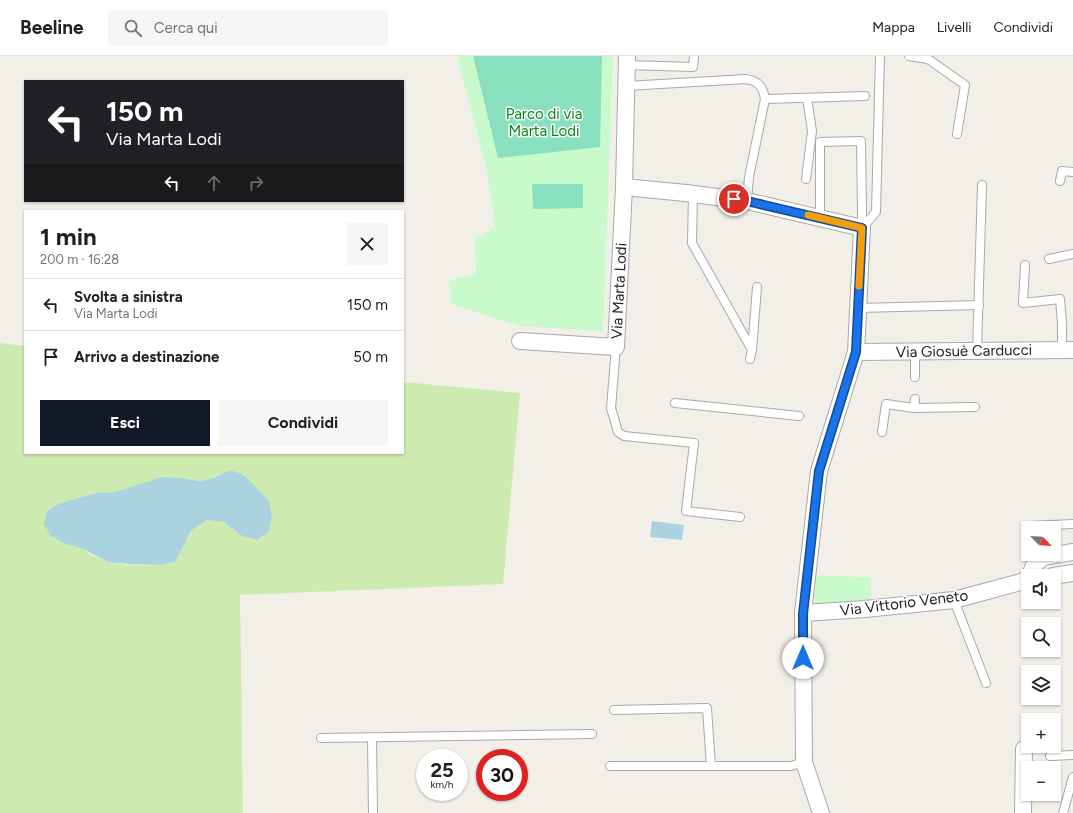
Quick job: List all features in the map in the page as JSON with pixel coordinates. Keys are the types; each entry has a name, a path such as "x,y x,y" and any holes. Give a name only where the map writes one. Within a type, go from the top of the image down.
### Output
{"street":[{"name":"Via Marta Lodi","path":"520,341 616,347 624,187 627,60"},
{"path":"624,187 747,201 862,228 856,352 829,423 819,471 803,614 804,762 821,813"},
{"name":"Via Giosuè Carducci","path":"856,352 1067,350"},
{"path":"1061,554 1073,552"},
{"path":"1061,574 1073,572"},
{"name":"Via Vittorio Veneto","path":"803,614 865,610 954,600 1021,582"},
{"path":"1023,813 1024,753"}],"lane":[{"path":"627,60 693,67 694,56"},
{"path":"862,228 876,212 880,56"},
{"path":"909,56 928,59 965,85 956,134"},
{"path":"626,86 746,79 755,81 764,89 765,99 749,177 747,201"},
{"path":"765,99 865,96"},
{"path":"806,179 812,131 807,98"},
{"path":"820,218 820,142 861,141 862,228"},
{"path":"1060,181 1062,171 1073,172"},
{"path":"977,351 982,185"},
{"path":"693,194 692,243 752,350"},
{"path":"1048,258 1073,254"},
{"path":"1025,265 1023,303 1060,299 1062,324 1067,350"},
{"path":"750,359 757,287"},
{"path":"858,308 979,305"},
{"path":"616,347 611,408 618,432 624,436 694,443 686,511 740,517"},
{"path":"914,377 915,352"},
{"path":"914,408 915,399"},
{"path":"675,403 799,416"},
{"path":"882,432 886,404 914,408 975,407"},
{"path":"1061,525 1073,524"},
{"path":"954,600 986,683"},
{"path":"614,710 707,708 711,766"},
{"path":"321,738 592,734"},
{"path":"372,737 372,813"},
{"path":"1050,756 1073,755"},
{"path":"610,766 791,766 804,762"},
{"path":"1063,813 1073,777"}],"green space":[{"name":"Parco di via Marta Lodi","path":"457,56 613,56 603,331 520,326 451,304 449,281 476,273 475,239 495,227 487,172"},
{"path":"473,56 602,56 600,147 498,158"},
{"path":"532,184 583,184 583,208 533,209"},
{"path":"0,343 24,346 24,454 404,454 404,382 520,393 503,584 240,595 243,813 0,813","holes":["220,474 268,532 257,540 242,536 224,522 207,520 191,531 175,562 152,565 126,565 113,563 90,554 80,547 47,511 60,503 97,493 115,492 183,478 199,481 211,479"]},
{"path":"815,576 871,577 870,606 815,605"}],"water":[{"path":"231,470 245,476 269,501 272,518 268,532 257,540 242,536 224,522 207,520 191,531 175,562 160,565 127,564 108,562 81,548 66,544 51,536 44,524 47,511 60,503 97,493 115,492 162,477 183,478 199,481 211,479"},
{"path":"652,521 684,525 682,540 650,537"}],"slow traffic":[{"path":"808,215 862,228 859,286"}],"route":[{"path":"734,199 862,228 856,352 819,471 803,614 803,658"}]}
